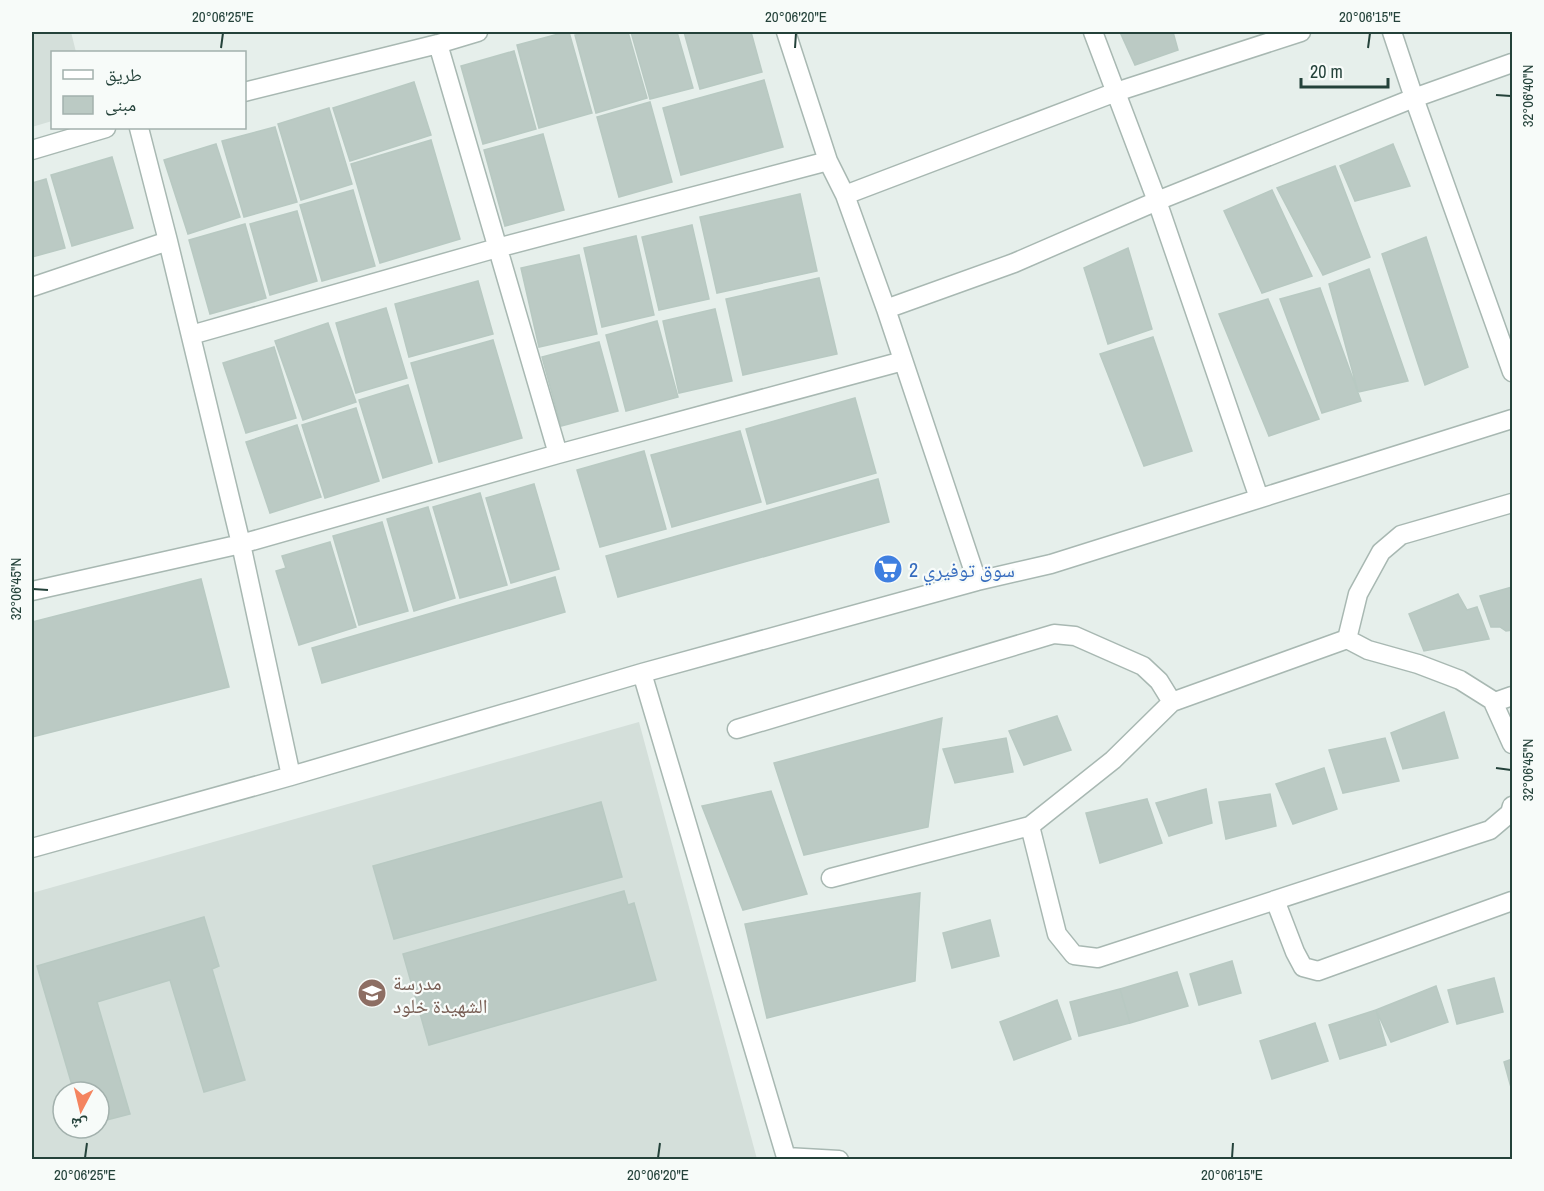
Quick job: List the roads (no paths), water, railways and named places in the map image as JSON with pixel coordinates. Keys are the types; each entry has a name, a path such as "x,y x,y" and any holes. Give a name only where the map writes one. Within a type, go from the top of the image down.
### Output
{"street":[{"path":"246,92 478,32"},
{"path":"786,32 828,161 845,195 886,309 977,581"},
{"path":"1093,32 1157,201 1259,498"},
{"path":"845,195 1116,92 1301,32"},
{"path":"1392,32 1512,372"},
{"path":"438,44 558,454"},
{"path":"886,309 1014,263 1157,201 1414,98 1512,63"},
{"path":"32,150 103,129"},
{"path":"139,129 241,544 291,776"},
{"path":"191,335 497,248 828,161"},
{"path":"32,287 168,241"},
{"path":"32,591 241,544 558,454 903,361"},
{"path":"32,848 291,776 642,674 977,581 1050,564 1512,419"},
{"path":"1347,639 1358,594 1381,552 1401,535 1512,503"},
{"path":"737,729 1054,634 1075,636 1143,666 1159,681 1172,702"},
{"path":"831,878 1030,826 1113,760 1172,702 1347,639 1368,650 1418,664 1504,699"},
{"path":"642,674 787,1158 839,1160"},
{"path":"1504,699 1494,704 1512,744"},
{"path":"1030,826 1057,934 1074,956 1098,958 1490,830 1510,813 1512,807"},
{"path":"1275,900 1303,967 1318,971 1512,901"}],"place":[{"name":"سوق توفيري 2","path":"888,569"},
{"name":"مدرسة الشهيدة خلود","path":"372,993"}]}
